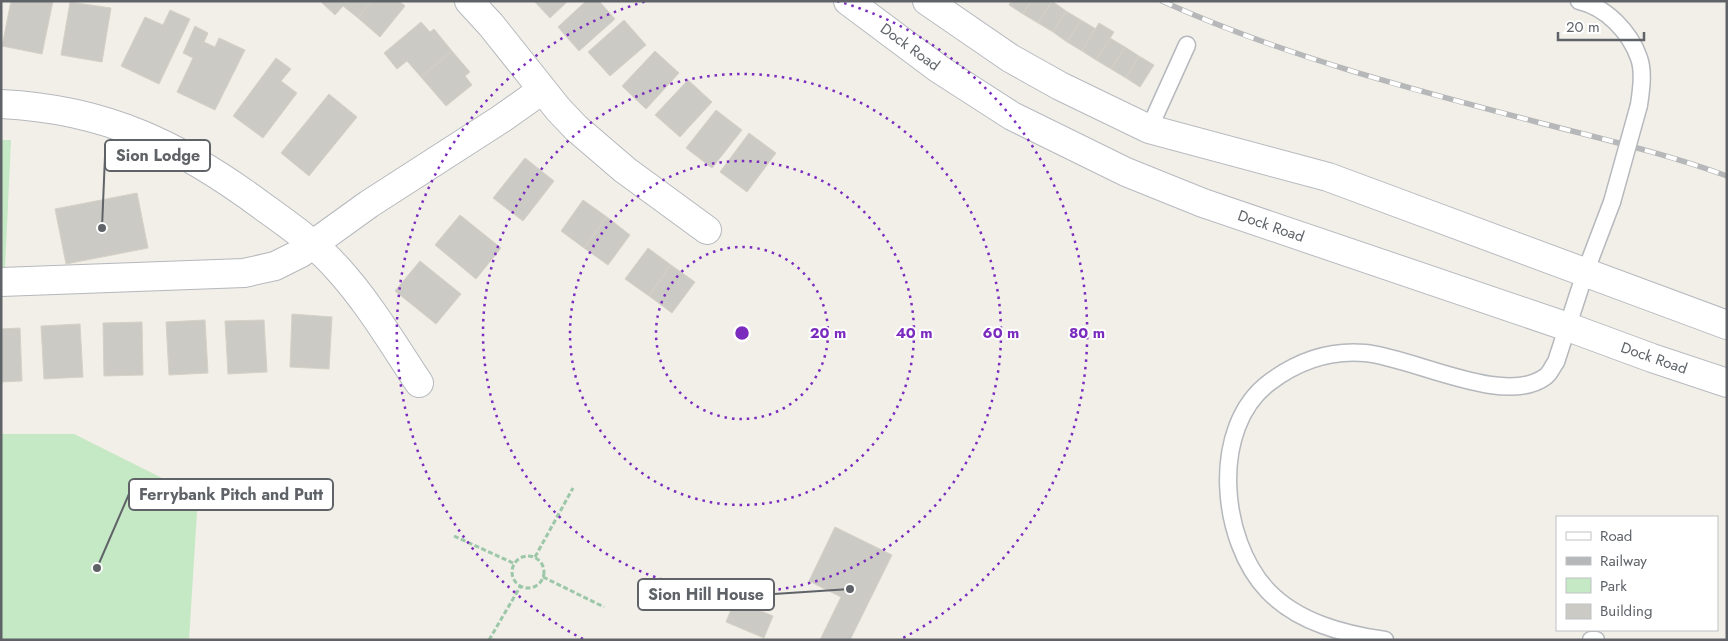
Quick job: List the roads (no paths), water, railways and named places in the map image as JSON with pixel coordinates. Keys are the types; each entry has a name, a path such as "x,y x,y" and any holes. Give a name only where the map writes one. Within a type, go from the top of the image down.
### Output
{"main road":[{"path":"469,1 512,50 558,109 593,144 707,230"},
{"name":"Dock Road","path":"848,1 940,69 1012,116 1126,172 1203,202 1727,383"},
{"path":"927,1 1010,58 1060,86 1149,130 1328,177 1727,325"},
{"path":"1,282 244,272 275,266 313,245 369,204 501,119 542,90"},
{"path":"1,104 50,108 78,114 135,131 164,144 223,177 313,245 336,266 359,294 419,383"}],"lane":[{"path":"1385,640 1353,635 1329,628 1286,605 1268,591 1255,574 1245,556 1232,515 1227,476 1230,450 1237,427 1255,396 1267,384 1285,372 1318,357 1342,353 1379,355 1484,384 1508,386 1528,385 1549,374 1556,362 1585,273 1612,202 1639,105 1641,85 1640,59 1625,31 1605,13 1579,1"},
{"path":"1149,130 1187,45"}],"railway":[{"path":"1162,1 1252,38 1345,69 1655,153 1727,176"}],"place":[{"name":"Sion Lodge","path":"102,228"},
{"name":"Ferrybank Pitch and Putt","path":"97,568"},
{"name":"Sion Hill House","path":"850,589"}]}
